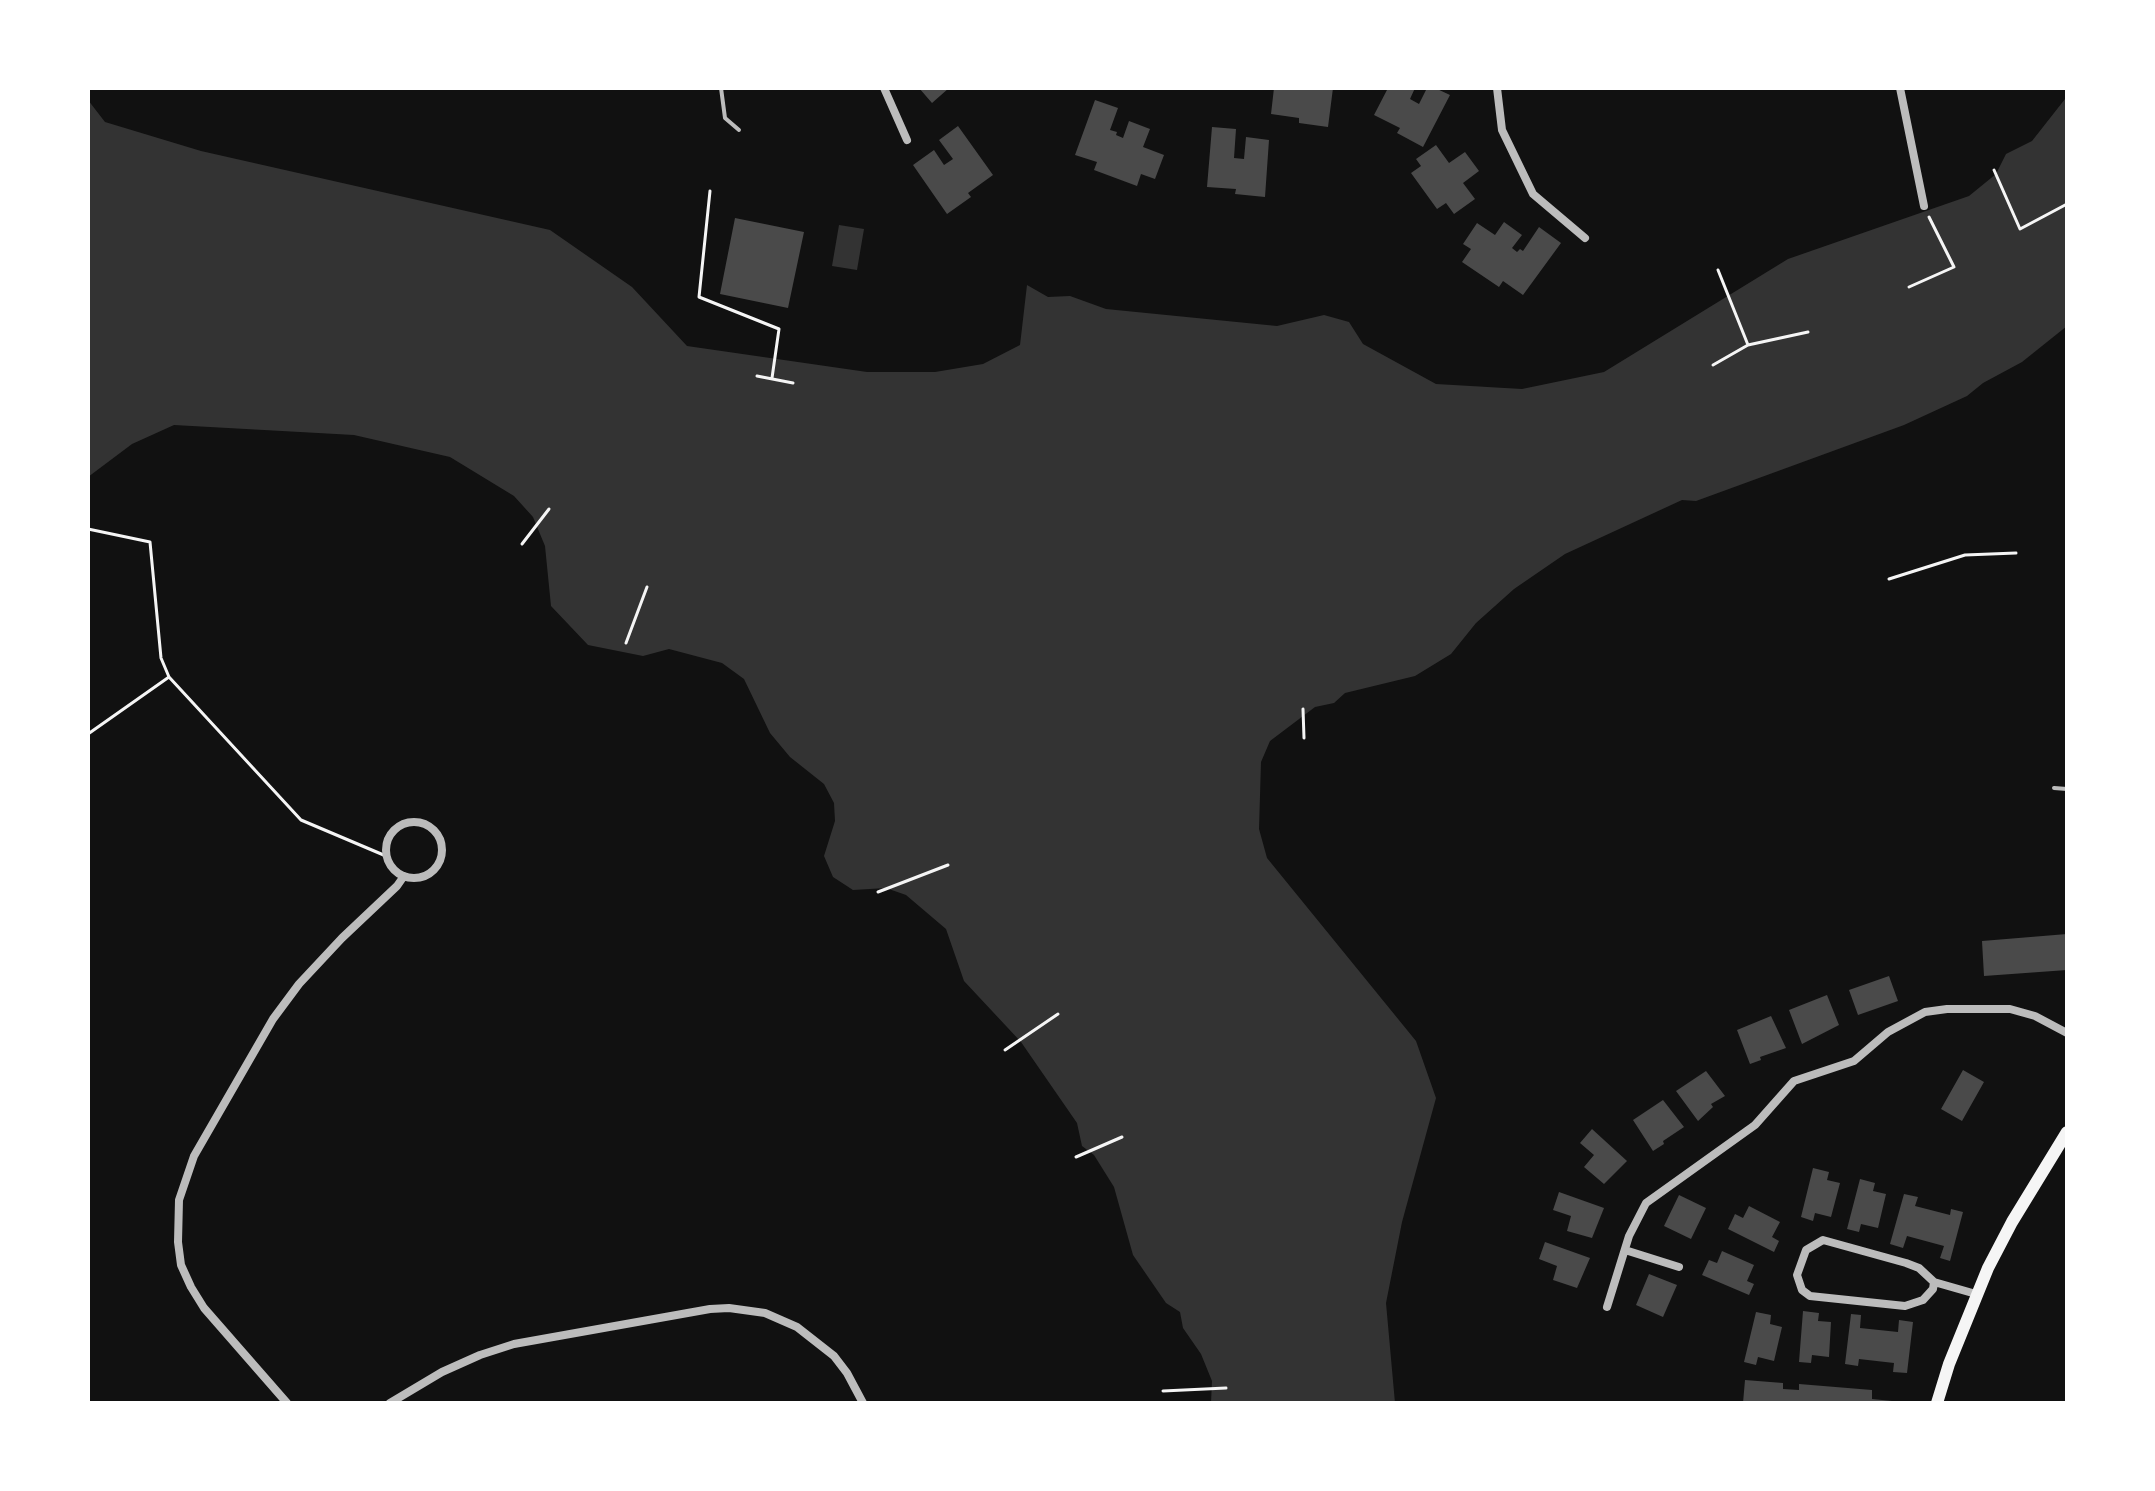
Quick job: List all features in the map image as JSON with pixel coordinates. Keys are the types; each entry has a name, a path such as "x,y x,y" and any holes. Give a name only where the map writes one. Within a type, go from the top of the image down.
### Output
{"main road":[{"path":"1937,1403 1976,1294 2012,1222 2067,1132"}],"street":[{"path":"884,88 907,140"},
{"path":"1497,88 1502,130 1533,194 1585,238"},
{"path":"1900,88 1924,206"},
{"path":"421,823 436,833 442,850 436,866 422,876 404,876 386,856 389,837 402,824 421,823"},
{"path":"287,1403 204,1308 191,1287 181,1265 179,1200 194,1156 273,1019 299,984 404,876"},
{"path":"1607,1307 1636,1219 1646,1203 1755,1125 1794,1081 1854,1061 1888,1032 1907,1019 1925,1012 2010,1009 2035,1016 2067,1033"},
{"path":"1934,1282 1933,1289 1923,1300 1905,1306 1810,1296 1802,1290 1797,1275 1806,1250 1823,1240 1919,1268 1934,1282 1976,1294"},
{"path":"1625,1250 1679,1267"},
{"path":"390,1403 442,1372 514,1344 729,1308 765,1313 797,1327 834,1356 863,1403"}],"lane":[{"path":"721,88 725,118 739,130"},
{"path":"2054,788 2067,789"}],"path":[{"path":"1994,170 2020,229 2067,204"},
{"path":"710,191 699,297 779,329 772,378"},
{"path":"1909,287 1954,267 1924,206"},
{"path":"1718,270 1748,345"},
{"path":"1713,365 1748,345 1808,332"},
{"path":"757,376 793,383"},
{"path":"522,544 549,509"},
{"path":"88,529 150,542 161,658 169,677 301,820 386,856"},
{"path":"1889,579 1965,555 2016,553"},
{"path":"626,643 647,587"},
{"path":"88,734 169,677"},
{"path":"1303,709 1304,738"},
{"path":"88,722 95,728"},
{"path":"878,892 948,865"},
{"path":"1005,1050 1058,1014"},
{"path":"1076,1157 1122,1137"},
{"path":"1163,1391 1226,1388"}],"shaded area":[{"path":"2067,88 2067,326 2022,362 1983,383 1967,396 1904,425 1696,501 1682,500 1565,554 1514,589 1476,623 1451,654 1415,676 1345,693 1334,703 1315,707 1270,741 1261,762 1259,829 1267,858 1416,1041 1436,1098 1402,1222 1386,1303 1395,1403 1211,1403 1212,1381 1201,1354 1183,1328 1180,1312 1166,1303 1133,1255 1114,1187 1094,1155 1082,1146 1077,1123 1021,1042 964,981 946,929 906,895 886,888 853,890 833,877 824,856 835,821 834,803 824,784 790,757 770,733 744,679 722,663 669,649 643,656 588,645 551,606 545,546 533,517 514,496 450,457 354,435 174,425 132,444 88,477 88,100 105,122 201,151 550,230 632,287 687,346 867,372 935,372 983,364 1020,345 1027,285 1048,297 1070,296 1106,309 1277,326 1324,315 1349,322 1363,344 1436,384 1522,389 1604,372 1788,259 1969,196 1996,174 2006,154 2032,141 2065,99"},
{"path":"839,225 864,229 857,270 832,266"}],"building":[{"path":"919,88 949,88 932,103"},
{"path":"1274,88 1333,88 1328,127 1299,123 1299,118 1271,114"},
{"path":"1388,88 1415,88 1410,99 1419,104 1427,88 1450,95 1423,147 1397,133 1400,128 1374,115"},
{"path":"1095,100 1118,108 1110,130 1117,132 1116,135 1123,138 1129,121 1150,129 1143,147 1164,155 1155,179 1141,174 1137,186 1094,170 1097,162 1075,155"},
{"path":"958,126 993,175 968,193 971,197 947,214 913,165 934,150 944,165 953,159 939,140"},
{"path":"1212,127 1236,129 1234,158 1244,159 1246,137 1269,140 1265,197 1235,194 1236,189 1207,187"},
{"path":"1436,145 1449,163 1465,152 1479,171 1463,183 1475,199 1454,214 1446,203 1437,209 1411,173 1421,166 1416,159"},
{"path":"735,218 804,232 788,308 720,294"},
{"path":"1504,222 1522,235 1512,248 1517,252 1520,249 1523,251 1539,227 1561,243 1523,295 1503,281 1499,287 1462,262 1471,249 1463,244 1477,223 1495,235"},
{"path":"2067,934 2067,970 1984,976 1982,941"},
{"path":"1889,976 1898,1001 1858,1015 1849,990"},
{"path":"1827,995 1839,1025 1802,1044 1789,1010"},
{"path":"1771,1016 1786,1048 1750,1064 1737,1030"},
{"path":"1963,1070 1984,1082 1962,1121 1941,1109"},
{"path":"1706,1071 1725,1096 1711,1104 1713,1107 1698,1121 1676,1091"},
{"path":"1663,1100 1684,1127 1653,1151 1633,1120"},
{"path":"1592,1129 1627,1161 1604,1184 1584,1167 1594,1155 1580,1143"},
{"path":"1813,1168 1829,1172 1827,1180 1840,1183 1831,1217 1815,1213 1813,1221 1801,1217"},
{"path":"1860,1179 1875,1183 1873,1191 1886,1194 1878,1228 1861,1224 1859,1232 1847,1229"},
{"path":"1559,1192 1604,1208 1592,1238 1567,1231 1571,1216 1553,1210"},
{"path":"1904,1194 1918,1197 1915,1206 1950,1215 1951,1209 1963,1212 1950,1261 1940,1258 1944,1246 1907,1236 1903,1248 1890,1244"},
{"path":"1679,1195 1706,1208 1691,1239 1664,1226"},
{"path":"1749,1206 1780,1222 1772,1237 1779,1241 1774,1252 1728,1229 1735,1214 1743,1218"},
{"path":"1545,1242 1590,1258 1577,1288 1553,1280 1557,1266 1539,1259"},
{"path":"1722,1251 1754,1265 1747,1281 1754,1284 1749,1295 1702,1275 1709,1260 1717,1263"},
{"path":"1649,1274 1677,1285 1663,1317 1636,1305"},
{"path":"1803,1311 1819,1313 1818,1321 1831,1322 1829,1357 1812,1355 1811,1363 1799,1362"},
{"path":"1756,1312 1771,1315 1770,1324 1782,1327 1774,1361 1758,1357 1756,1365 1744,1362"},
{"path":"1851,1314 1861,1315 1860,1328 1898,1332 1899,1320 1913,1322 1907,1373 1893,1372 1894,1363 1859,1359 1858,1366 1845,1364"},
{"path":"1745,1380 1783,1383 1783,1389 1799,1390 1799,1384 1872,1390 1872,1399 1892,1403 1743,1403"}]}
